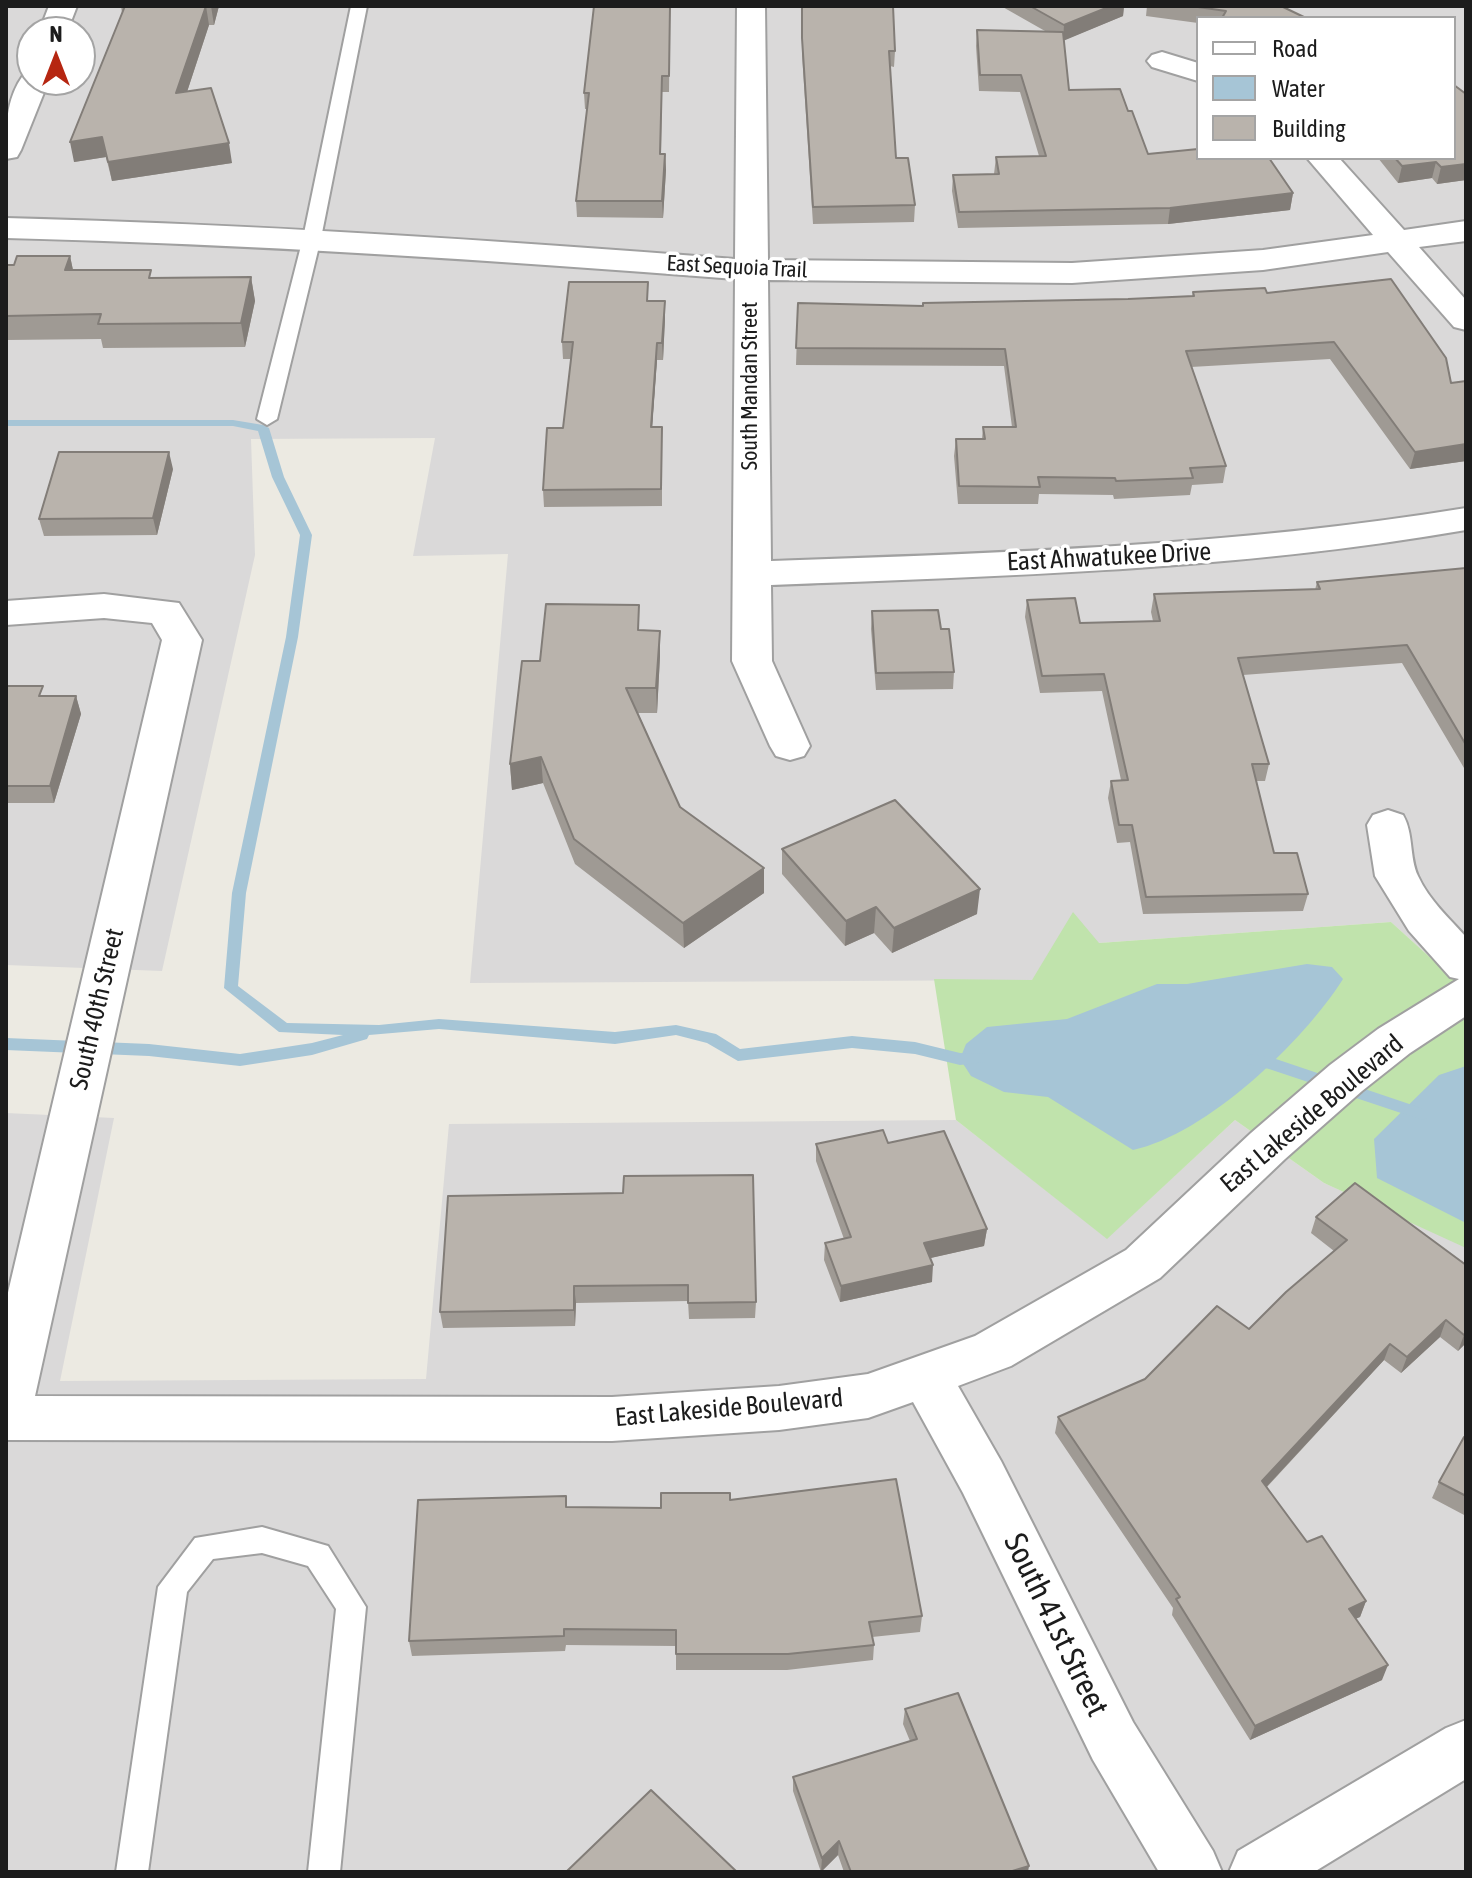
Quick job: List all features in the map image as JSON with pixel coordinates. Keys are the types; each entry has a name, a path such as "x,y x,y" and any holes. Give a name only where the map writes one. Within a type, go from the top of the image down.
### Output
{"street":[{"name":"South Mandan Street","path":"751,6 749,270 752,661 790,746"},
{"path":"1162,61 1196,71"},
{"path":"6,150 28,96"},
{"path":"1324,160 1466,320"},
{"name":"East Sequoia Trail","path":"6,228 312,238 749,270 1072,273 1263,260 1466,231"},
{"name":"East Ahwatukee Drive","path":"750,574 1137,557 1383,535 1466,519"},
{"name":"South 40th Street","path":"6,613 104,606 165,612 182,640 6,1410"},
{"path":"1388,825 1396,876 1424,920 1460,988"},
{"name":"East Lakeside Boulevard","path":"6,1418 612,1419 779,1408 868,1396 993,1351 1143,1264 1268,1146 1346,1078 1460,988"},
{"name":"South 41st Street","path":"925,1375 982,1477 1113,1741 1192,1872"},
{"path":"1259,1872 1466,1747"}],"lane":[{"path":"267,419 312,238 359,6"},
{"path":"132,1872 173,1587 205,1547 262,1540 318,1555 351,1607 324,1872"}],"shaded area":[{"path":"6,6 1466,6 1466,990 1391,922 1099,943 1032,980 470,983 508,554 413,556 435,438 251,439 255,555 162,971 6,965"},
{"path":"6,1113 114,1118 60,1381 426,1379 449,1124 956,1120 1107,1238 1235,1120 1324,1183 1466,1247 1466,1872 6,1872"}],"green space":[{"path":"1073,912 1099,943 1391,922 1466,990 1466,1248 1324,1183 1235,1120 1107,1239 956,1120 934,979 1032,980"}],"water":[{"path":"1307,964 1332,967 1343,979 1304,1030 1251,1082 1221,1105 1162,1141 1133,1150 1048,1097 1004,1092 971,1076 960,1059 966,1044 987,1027 1067,1019 1157,984 1187,984"},
{"path":"1466,1066 1466,1223 1377,1178 1374,1139 1439,1075"}],"building":[{"path":"125,6 206,6 176,93 211,88 229,143 108,162 102,137 70,142 89,96 96,96 96,78"},
{"path":"594,6 670,6 669,76 662,76 660,154 665,154 662,201 576,201 589,93 584,93"},
{"path":"802,6 893,6 895,51 889,51 896,158 908,158 915,205 813,207"},
{"path":"1030,6 1111,6 1064,25"},
{"path":"1191,6 1281,6 1302,16 1223,16 1226,11"},
{"path":"977,30 1063,32 1069,90 1120,89 1148,154 1196,149 1196,160 1270,160 1293,193 1170,208 959,212 953,175 999,174 996,157 1046,156 1021,75 980,75"},
{"path":"1456,86 1466,94 1466,164 1441,167 1436,162 1402,166 1397,160 1456,160"},
{"path":"17,256 70,256 65,270 151,270 149,278 251,277 241,323 98,324 101,314 6,316 6,265 14,265"},
{"path":"1391,279 1446,358 1451,383 1466,381 1466,444 1415,452 1334,342 1186,351 1226,466 1190,468 1193,478 1116,481 1115,478 1038,477 1040,487 959,486 956,439 985,439 983,427 1016,427 1005,349 796,348 798,303 923,306 923,303 1128,299 1265,288 1267,293"},
{"path":"569,282 648,282 647,301 665,301 662,343 657,343 651,427 662,427 661,489 543,490 547,428 563,428 573,342 562,342"},
{"path":"59,452 169,452 153,518 39,519"},
{"path":"1466,568 1466,745 1407,645 1238,658 1269,764 1252,764 1274,853 1297,853 1308,894 1146,897 1132,825 1119,825 1111,781 1128,780 1104,674 1042,676 1027,600 1075,598 1080,623 1160,621 1154,594 1320,589 1317,582"},
{"path":"546,604 639,605 638,630 660,631 656,688 626,688 680,807 764,868 683,923 574,839 541,757 510,764 522,661 540,661"},
{"path":"938,610 941,629 949,629 954,672 876,673 872,611"},
{"path":"6,686 43,686 39,696 76,696 50,786 6,786"},
{"path":"895,800 980,889 894,928 876,907 846,921 782,849"},
{"path":"883,1130 888,1143 944,1131 987,1229 924,1243 933,1265 841,1286 825,1243 851,1237 816,1144"},
{"path":"753,1175 756,1302 688,1303 688,1285 574,1286 574,1310 440,1312 448,1196 623,1193 624,1176"},
{"path":"1355,1183 1466,1265 1466,1333 1464,1335 1446,1320 1407,1357 1390,1344 1262,1481 1307,1542 1322,1536 1366,1601 1349,1609 1388,1665 1255,1726 1176,1599 1180,1597 1058,1417 1145,1379 1217,1306 1249,1329 1286,1292 1347,1240 1316,1217"},
{"path":"1466,1438 1466,1496 1439,1482"},
{"path":"896,1479 922,1616 869,1622 874,1645 788,1654 676,1654 676,1630 564,1629 564,1636 409,1641 418,1500 566,1496 566,1507 661,1508 661,1493 730,1493 730,1500"},
{"path":"958,1693 1029,1866 1009,1872 851,1872 839,1841 822,1858 793,1777 917,1739 905,1709"},
{"path":"651,1790 737,1872 566,1872"}],"waterway":[{"path":"6,423 233,423 263,428 278,477 306,535 292,637 239,893 231,988 284,1028 379,1030 439,1024 615,1038 676,1030 711,1038 738,1055 852,1042 915,1048 960,1059 980,1058"},
{"path":"6,1044 149,1050 240,1060 312,1049 362,1035"},
{"path":"1252,1060 1270,1063 1422,1114"}]}
